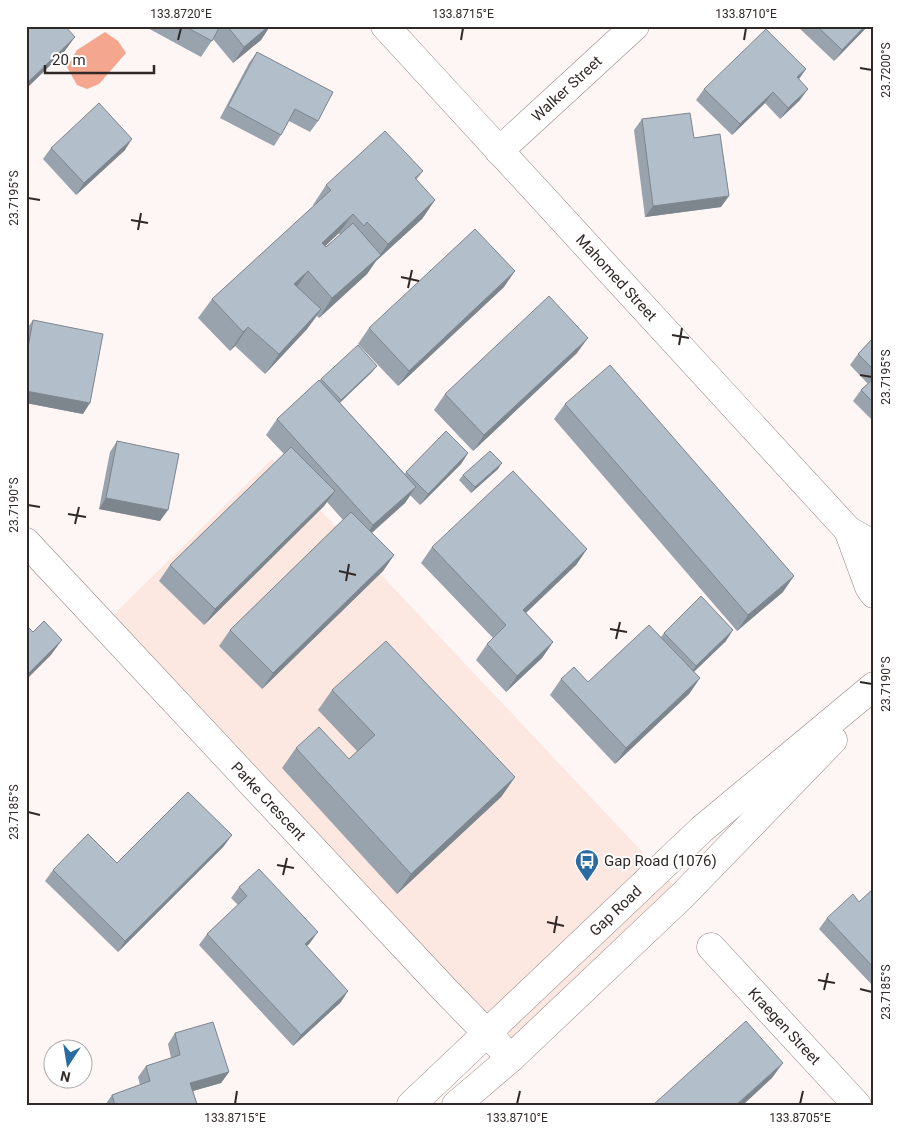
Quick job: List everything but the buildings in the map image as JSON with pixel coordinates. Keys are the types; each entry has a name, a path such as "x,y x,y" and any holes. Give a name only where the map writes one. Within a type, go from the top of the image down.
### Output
{"street":[{"name":"Mahomed Street","path":"384,26 848,530 874,545"},
{"name":"Walker Street","path":"500,151 635,26"},
{"name":"Mahomed Street","path":"848,530 872,588"},
{"name":"Parke Crescent","path":"26,542 511,1058"},
{"name":"Gap Road","path":"411,1105 702,829 874,686"},
{"path":"456,1105 511,1058 683,895 874,697"},
{"name":"Kraegen Street","path":"711,947 857,1105"}],"shaded area":[{"path":"105,32 118,41 126,53 99,84 87,89 77,85 67,67 77,50"},
{"path":"272,459 683,895 511,1058 103,625"}],"place":[{"name":"Gap Road (1076)","path":"587,882"}]}
